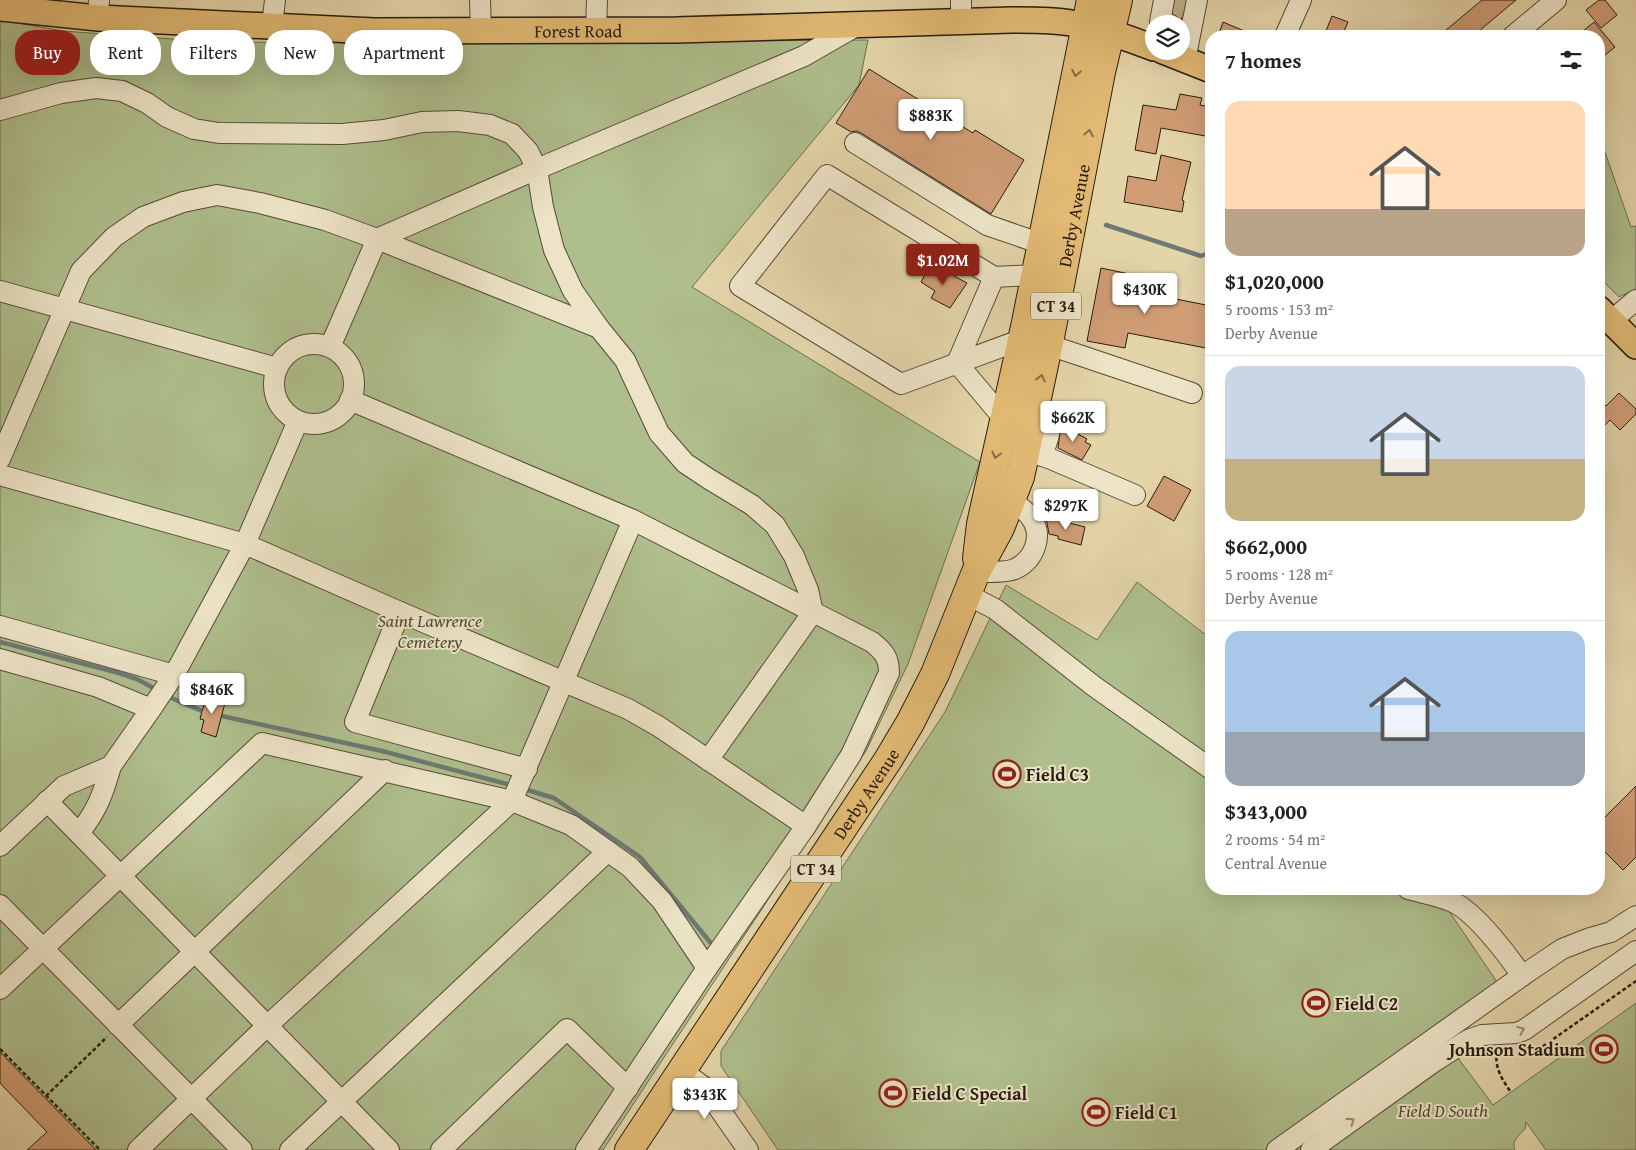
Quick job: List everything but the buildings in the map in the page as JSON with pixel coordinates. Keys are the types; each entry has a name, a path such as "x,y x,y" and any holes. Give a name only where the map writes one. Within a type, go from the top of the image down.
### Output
{"highway":[{"name":"Derby Avenue","path":"629,1150 888,760 910,723 935,674 972,584 1000,528 1020,477 1034,453 1036,275 1096,19 1118,0"},
{"name":"Derby Avenue","path":"972,584 981,524 1004,420 1036,342 1099,81 1096,19"}],"main road":[{"name":"Forest Road","path":"0,8 98,9 272,26 374,31 596,31 858,25 961,11 1036,20 1096,19 1145,44"},
{"path":"1185,60 1205,68"},
{"path":"1605,315 1634,340"}],"street":[{"path":"272,26 275,0"},
{"path":"480,0 481,31"},
{"path":"596,31 597,0"},
{"path":"1288,30 1301,0"},
{"path":"1520,30 1556,0"},
{"path":"330,347 377,239 804,56 858,25"},
{"path":"0,110 61,93 96,88 122,92 147,103 167,117 194,129 219,133 342,134 384,130 422,122 458,121 490,125 512,134 528,151 537,169 543,207 554,250 573,291 599,328 625,360 659,433 685,463 709,480 752,505 775,525 794,556 808,590 813,612 708,760"},
{"path":"855,143 987,225 1042,244"},
{"path":"1036,275 994,277 827,175 740,286 901,384 957,363 1036,342 1192,393"},
{"path":"0,459 81,270 114,237 143,217 182,202 217,195 260,203 326,220 599,328"},
{"path":"957,363 994,277"},
{"path":"0,292 277,368"},
{"path":"1605,315 1636,300"},
{"path":"318,344 330,347 340,354 348,364 353,375 353,388 350,400 344,410 334,418 322,423 310,424 298,420 279,404 275,393 274,380 277,368 284,358 294,350 305,345 318,344"},
{"path":"957,363 1004,420"},
{"path":"350,400 633,520 872,642 883,651 889,662 889,673 851,755 806,826 707,968 586,1150"},
{"path":"79,834 102,798 111,766 174,675 245,544 298,420"},
{"path":"1034,453 1135,496"},
{"path":"0,475 245,544 628,709 658,726 806,826"},
{"path":"1011,500 1031,517 1037,531 1036,548 1027,560 1014,570 972,584 995,609 1096,687 1205,765"},
{"path":"138,1150 520,786 633,520"},
{"path":"400,612 355,722 520,786 630,867 662,901 707,968"},
{"path":"0,626 174,675"},
{"path":"0,659 98,687 151,709"},
{"path":"0,989 262,743 385,770 520,786"},
{"path":"0,846 64,786 111,766"},
{"path":"118,1025 385,770"},
{"path":"47,801 389,1150"},
{"path":"290,1150 608,851"},
{"path":"1429,895 1453,902 1469,913 1510,957 1522,976"},
{"path":"0,905 242,1150"},
{"path":"1277,1150 1562,949 1611,932 1636,916"},
{"path":"1312,1150 1453,1049 1468,1040 1482,1035 1516,1033 1524,1030 1632,954 1611,932"},
{"path":"441,1150 567,1029 628,1088"},
{"path":"682,1070 704,1087 748,1150"}],"path":[{"path":"1532,1054 1636,981"},
{"path":"46,1096 118,1025"},
{"path":"1502,1033 1496,1058 1499,1072 1510,1091"},
{"path":"0,1049 100,1150"}],"green space":[{"name":"Saint Lawrence Cemetery","path":"0,20 57,30 15,30 15,75 80,75 80,32 90,33 90,75 161,75 161,38 171,39 171,75 255,75 255,42 265,42 265,75 334,75 334,43 344,43 344,75 463,75 463,43 868,40 859,85 692,287 980,462 908,664 866,751 603,1150 66,1150 0,1083"},
{"path":"1605,152 1631,227 1636,226 1636,289 1619,297 1605,283"},
{"name":"Field D South","path":"1137,582 1205,634 1205,895 1438,895 1499,985 1438,1026 1455,1054 1493,1105 1636,1003 1636,1150 1546,1150 1526,1122 1525,1129 1514,1143 1515,1150 778,1150 721,1066 721,1051 945,712 1006,585 1097,640"}],"waterway":[{"path":"1106,225 1201,256 1205,254"},
{"path":"0,642 119,673 137,679 155,689"},
{"path":"169,697 202,711"},
{"path":"222,716 382,751 514,786"},
{"path":"524,789 554,798 640,857 710,942"}],"tunnel":[{"path":"1168,5 1191,9"}],"place":[{"name":"Field C3","path":"1007,774"},
{"name":"Field C2","path":"1316,1003"},
{"name":"Johnson Stadium","path":"1604,1049"},
{"name":"Field C Special","path":"893,1093"},
{"name":"Field C1","path":"1096,1112"}]}
